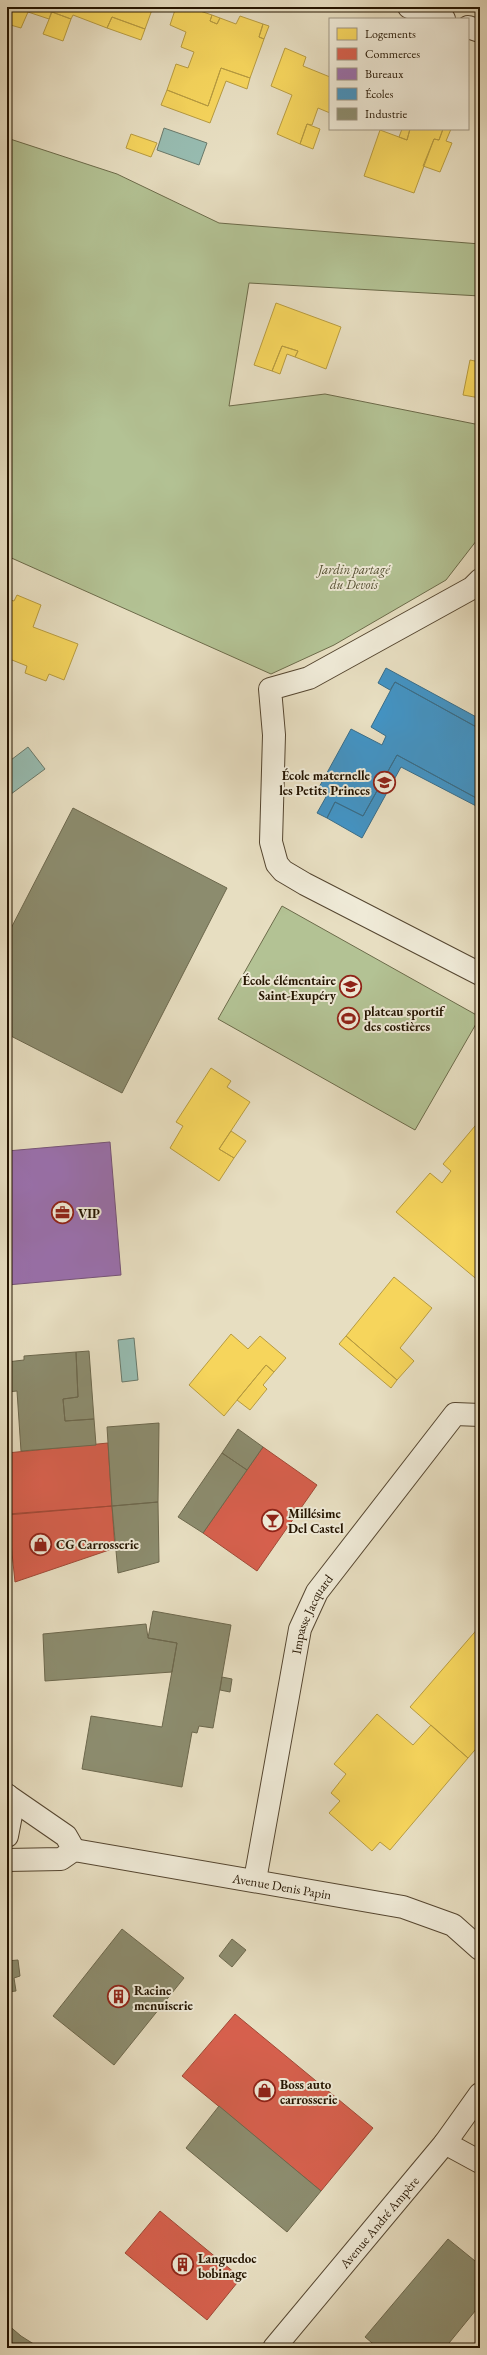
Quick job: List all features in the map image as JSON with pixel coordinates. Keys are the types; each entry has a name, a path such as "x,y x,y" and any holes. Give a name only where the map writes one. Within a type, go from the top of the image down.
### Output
{"street":[{"path":"408,7 441,18"},
{"path":"469,27 480,31"},
{"path":"480,580 472,588 309,678 270,689 274,735 271,842 276,864 283,871 305,884 480,974"},
{"name":"Impasse Jacquard","path":"255,1880 300,1629 317,1592 455,1414 480,1415"},
{"path":"7,1795 11,1814 7,1836"},
{"path":"7,1795 66,1836 74,1850 61,1859 7,1860"},
{"name":"Avenue Denis Papin","path":"74,1850 255,1880 403,1907 453,1925 480,1949"},
{"name":"Avenue André Ampère","path":"274,2348 445,2143 480,2094"},
{"path":"445,2143 480,2162"}],"green space":[{"name":"Jardin partagé du Devois","path":"7,138 117,174 219,223 480,244 480,296 249,283 229,406 325,394 480,425 480,536 446,580 334,645 271,674 7,556"},
{"name":"plateau sportif des costières","path":"282,906 480,1017 415,1130 218,1019"}],"water":[{"path":"164,128 207,143 199,165 157,150"},
{"path":"28,747 45,769 7,797 7,763"},
{"path":"134,1338 138,1380 122,1382 118,1340"}],"building: Logements":[{"path":"7,7 53,7 49,19 28,12 21,28 7,24"},
{"path":"53,7 153,7 145,29 112,17 107,28 73,15 71,19 52,12"},
{"path":"176,7 194,7 194,9 212,15 210,21 217,24 220,18 236,24 240,16 263,24 259,37 264,39 250,78 221,68 208,106 167,90 176,64 188,68 194,52 181,47 186,32 170,25"},
{"path":"52,12 71,19 63,41 43,34"},
{"path":"212,15 220,18 217,24 210,21"},
{"path":"112,17 145,29 141,40 107,28"},
{"path":"263,24 269,26 264,39 259,37"},
{"path":"285,48 306,57 303,66 329,77 329,113 318,108 312,125 307,124 300,144 277,134 292,95 271,86"},
{"path":"221,68 250,78 247,89 226,81 210,123 161,105 167,90 208,106"},
{"path":"307,124 320,129 313,149 300,144"},
{"path":"380,130 407,140 410,130 443,130 439,140 434,139 414,193 364,176"},
{"path":"402,130 410,130 407,140 399,137"},
{"path":"443,130 451,130 446,141 452,143 440,172 423,166 434,139 439,140"},
{"path":"131,134 157,143 151,157 126,148"},
{"path":"276,303 341,327 326,369 295,357 298,351 282,346 272,371 254,365"},
{"path":"282,346 298,351 295,357 287,354 280,374 272,371"},
{"path":"470,360 480,362 480,398 463,395"},
{"path":"17,595 41,605 33,627 78,644 64,680 49,674 46,681 25,673 27,666 7,658 7,599 14,601"},
{"path":"211,1068 231,1081 227,1087 250,1102 219,1149 234,1158 219,1181 170,1148 183,1126 176,1122"},
{"path":"480,1120 480,1282 396,1212 430,1173 442,1183 451,1171 443,1164"},
{"path":"231,1131 246,1141 234,1158 219,1149"},
{"path":"394,1277 432,1308 400,1348 414,1361 397,1380 346,1336"},
{"path":"231,1334 248,1349 260,1336 286,1358 274,1372 266,1365 224,1416 189,1385"},
{"path":"346,1336 397,1380 391,1388 339,1344"},
{"path":"266,1365 274,1372 263,1385 267,1389 250,1410 237,1400"},
{"path":"480,1626 480,1744 468,1758 410,1707"},
{"path":"377,1714 413,1745 431,1725 468,1758 390,1850 380,1842 372,1851 329,1813 340,1801 331,1793 346,1774 334,1764"}],"building: Commerces":[{"path":"108,1443 112,1506 7,1515 7,1453"},
{"path":"263,1447 317,1485 257,1571 203,1533"},
{"path":"112,1506 115,1548 15,1582 8,1514"},
{"name":"Boss auto carrosserie","path":"235,2014 373,2128 321,2191 182,2076"},
{"name":"Languedoc bobinage","path":"160,2211 241,2278 207,2320 125,2253"}],"building: Bureaux":[{"name":"VIP","path":"110,1142 121,1275 7,1285 7,1151"}],"building: Écoles":[{"path":"386,668 480,719 480,729 395,682 390,690 378,683"},
{"path":"395,682 480,729 480,800 397,755 363,816 335,802 327,818 317,813 326,797 317,791 351,729 382,745 386,736 371,727"},
{"path":"397,755 480,800 480,808 401,767 362,838 327,818 335,802 363,816"}],"building: Industrie":[{"path":"73,808 227,888 122,1093 7,1034 7,936"},
{"path":"89,1351 94,1419 65,1421 63,1399 78,1397 76,1352"},
{"path":"76,1352 78,1397 63,1399 65,1421 94,1419 96,1445 21,1451 17,1391 7,1392 7,1362 24,1360 24,1356"},
{"path":"159,1423 158,1502 112,1506 107,1427"},
{"path":"238,1429 263,1447 247,1470 222,1453"},
{"path":"222,1453 247,1470 203,1533 178,1517"},
{"path":"158,1502 159,1562 118,1573 112,1506"},
{"path":"153,1611 231,1625 213,1728 199,1726 197,1733 192,1732 182,1787 82,1769 91,1716 162,1727 177,1643 148,1638"},
{"path":"146,1624 148,1638 177,1643 172,1672 45,1681 43,1634"},
{"path":"222,1677 232,1679 230,1692 220,1690"},
{"name":"Racine menuiserie","path":"122,1929 184,1978 114,2065 53,2016"},
{"path":"232,1939 246,1950 232,1967 219,1956"},
{"path":"18,1960 20,1976 14,1978 16,1991 7,1992 7,1961"},
{"path":"219,2106 321,2191 287,2232 186,2148"},
{"path":"448,2239 480,2265 480,2305 445,2348 378,2348 365,2337"},
{"path":"7,2324 21,2336 40,2348 7,2348"}],"place":[{"name":"École maternelle les Petits Princes","path":"385,782"},
{"name":"École élémentaire Saint-Exupéry","path":"351,987"},
{"name":"plateau sportif des costières","path":"349,1018"},
{"name":"VIP","path":"62,1213"},
{"name":"Millésime Del Castel","path":"272,1520"},
{"name":"CG Carrosserie","path":"40,1544"},
{"name":"Racine menuiserie","path":"118,1997"},
{"name":"Boss auto carrosserie","path":"265,2091"},
{"name":"Languedoc bobinage","path":"183,2265"}]}
